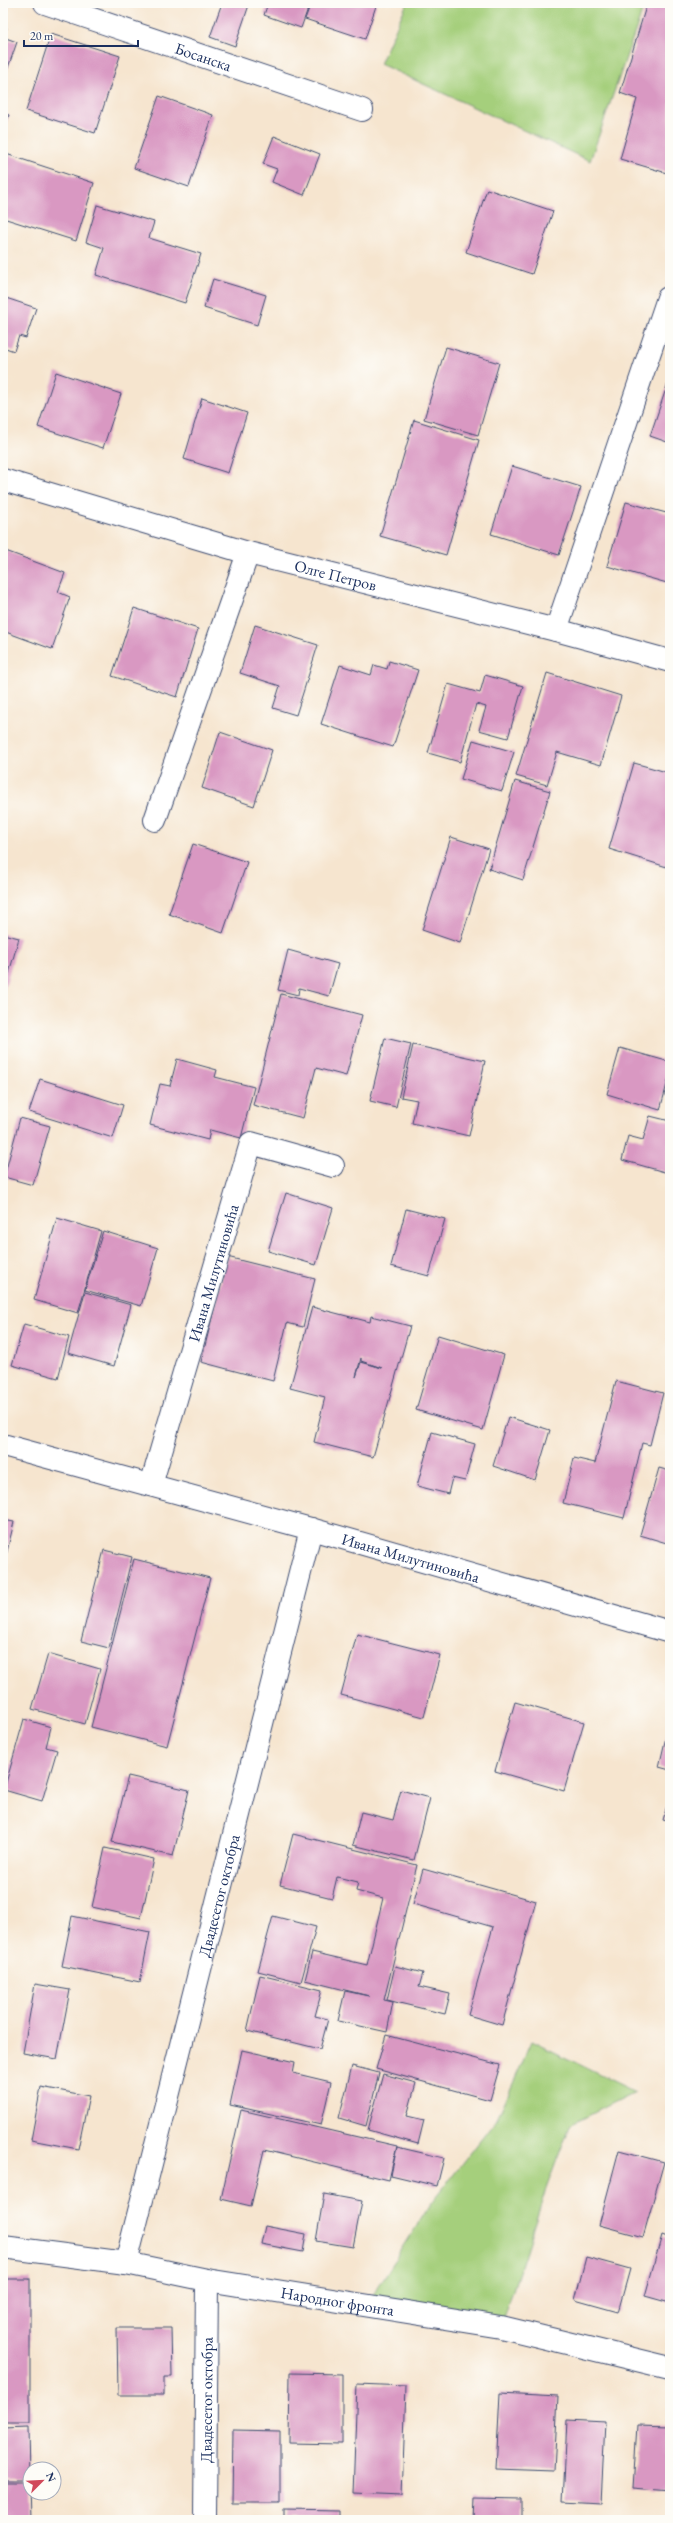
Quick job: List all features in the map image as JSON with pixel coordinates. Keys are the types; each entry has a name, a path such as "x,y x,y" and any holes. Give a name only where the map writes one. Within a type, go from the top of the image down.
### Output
{"street":[{"name":"Босанска","path":"45,3 362,110"},
{"path":"556,630 668,298"},
{"name":"Олге Петров","path":"3,480 248,553 556,630 670,661"},
{"path":"155,820 248,553"},
{"name":"Ивана Милутиновића","path":"152,1485 251,1143 333,1166"},
{"name":"Ивана Милутиновића","path":"3,1445 311,1529 670,1632"},
{"name":"Двадесетог октобра","path":"126,2263 311,1529"},
{"name":"Народног фронта","path":"3,2247 126,2263 207,2280 501,2327 670,2368"},
{"name":"Двадесетог октобра","path":"205,2520 207,2280"}],"green space":[{"path":"407,3 645,3 590,161 380,64"},
{"path":"532,2041 635,2092 570,2125 546,2189 501,2327 366,2306 430,2205 497,2119"}],"building":[{"path":"222,3 249,5 235,46 210,37"},
{"path":"268,3 310,3 301,28 264,15"},
{"path":"311,3 377,3 365,39 305,19"},
{"path":"647,3 670,3 670,174 620,159 637,99 620,93"},
{"path":"3,26 7,28 3,37"},
{"path":"51,34 120,56 95,133 26,111"},
{"path":"3,37 17,42 4,79"},
{"path":"159,96 213,115 189,187 134,168"},
{"path":"3,113 9,115 3,132"},
{"path":"274,136 320,154 304,195 272,182 277,169 263,164"},
{"path":"3,153 94,183 76,241 3,218"},
{"path":"487,189 553,211 532,274 466,252"},
{"path":"97,205 154,222 149,238 201,254 185,303 96,275 104,248 86,242"},
{"path":"213,279 266,295 257,325 204,308"},
{"path":"3,297 36,308 26,338 19,336 14,351 3,347"},
{"path":"446,347 499,363 478,435 424,419"},
{"path":"56,372 121,394 103,448 38,427"},
{"path":"670,380 670,443 650,436"},
{"path":"202,398 247,413 228,473 184,459"},
{"path":"414,420 479,440 446,555 380,536"},
{"path":"512,466 581,487 559,555 491,534"},
{"path":"626,502 670,514 670,573 667,583 607,566"},
{"path":"3,550 65,573 58,592 70,597 52,649 3,631"},
{"path":"134,608 198,629 177,697 112,676"},
{"path":"255,625 318,645 296,715 273,708 280,686 240,673"},
{"path":"389,661 418,670 393,747 321,724 340,665 371,675 374,665 387,669"},
{"path":"547,673 621,696 601,765 557,752 547,785 516,776"},
{"path":"485,675 523,686 508,738 479,730 486,707 476,704 460,762 428,753 448,684 480,693"},
{"path":"220,732 272,750 254,806 202,788"},
{"path":"473,740 514,752 502,791 461,779"},
{"path":"634,763 670,773 670,868 609,849"},
{"path":"515,781 550,791 523,880 489,869"},
{"path":"451,837 489,849 460,943 422,930"},
{"path":"193,844 247,862 223,933 169,914"},
{"path":"3,934 19,938 3,994"},
{"path":"288,950 338,964 329,996 299,988 298,995 278,990"},
{"path":"281,994 362,1015 346,1076 316,1068 303,1118 253,1105"},
{"path":"385,1038 411,1044 396,1107 370,1101"},
{"path":"413,1045 485,1061 469,1136 412,1123 417,1100 401,1097"},
{"path":"620,1048 670,1062 670,1073 660,1110 607,1094"},
{"path":"177,1059 217,1070 215,1077 254,1087 241,1138 210,1130 208,1140 150,1125 160,1084 170,1086"},
{"path":"40,1079 123,1105 113,1138 29,1112"},
{"path":"650,1116 670,1121 668,1173 622,1160 628,1136 643,1140"},
{"path":"20,1118 50,1126 33,1185 4,1177"},
{"path":"286,1193 333,1208 316,1265 268,1251"},
{"path":"406,1209 445,1219 429,1276 391,1266"},
{"path":"57,1218 101,1231 78,1313 34,1300"},
{"path":"103,1231 158,1248 141,1306 85,1290"},
{"path":"227,1257 315,1279 303,1327 287,1323 273,1381 201,1362"},
{"path":"85,1292 131,1305 114,1366 68,1353"},
{"path":"312,1307 370,1322 371,1316 410,1326 373,1457 314,1442 325,1397 290,1388","holes":["361,1358 361,1361 382,1368 361,1362 356,1377"]},
{"path":"24,1324 69,1337 58,1378 12,1365"},
{"path":"438,1335 504,1355 483,1430 416,1410"},
{"path":"616,1381 663,1393 650,1445 642,1443 624,1518 563,1503 574,1458 595,1463"},
{"path":"508,1417 550,1430 535,1480 493,1466"},
{"path":"432,1432 475,1444 465,1481 452,1478 448,1494 417,1486"},
{"path":"659,1468 670,1471 670,1544 640,1535"},
{"path":"3,1520 14,1522 4,1564 3,1564"},
{"path":"104,1550 132,1557 109,1648 81,1641"},
{"path":"134,1559 210,1578 167,1746 91,1727"},
{"path":"357,1634 440,1655 424,1717 341,1695"},
{"path":"48,1654 100,1669 85,1724 32,1709"},
{"path":"515,1702 584,1722 564,1791 495,1771"},
{"path":"24,1719 51,1727 46,1747 57,1750 42,1801 4,1790"},
{"path":"669,1724 670,1725 670,1770 659,1767"},
{"path":"128,1776 189,1790 173,1856 112,1842"},
{"path":"401,1790 430,1798 414,1860 353,1845 361,1812 393,1820"},
{"path":"670,1794 670,1822 663,1820"},
{"path":"293,1834 417,1865 384,2000 393,2002 387,2032 338,2021 345,1991 369,1996 305,1980 312,1952 367,1965 383,1898 356,1891 358,1882 337,1877 332,1898 280,1885"},
{"path":"105,1848 154,1859 141,1918 92,1907"},
{"path":"423,1869 536,1901 502,2025 468,2015 493,1927 413,1904"},
{"path":"72,1916 150,1932 140,1982 62,1966"},
{"path":"273,1916 316,1927 301,1982 258,1971"},
{"path":"395,1966 423,1973 419,1987 450,1994 445,2014 387,2000"},
{"path":"260,1975 322,1990 315,2016 328,2019 320,2049 247,2031"},
{"path":"35,1984 70,1990 57,2059 23,2053"},
{"path":"386,2035 500,2065 490,2100 376,2069"},
{"path":"242,2050 295,2062 293,2073 331,2082 321,2125 230,2105"},
{"path":"352,2066 379,2073 366,2126 339,2118"},
{"path":"383,2074 416,2083 407,2116 424,2120 418,2144 368,2130"},
{"path":"41,2087 89,2096 78,2149 31,2140"},
{"path":"241,2110 397,2146 389,2180 264,2150 251,2206 221,2199"},
{"path":"397,2147 444,2158 437,2186 391,2175"},
{"path":"619,2150 664,2162 643,2237 599,2225"},
{"path":"324,2194 362,2201 353,2247 316,2241"},
{"path":"265,2226 306,2234 303,2252 261,2244"},
{"path":"662,2235 670,2238 670,2303 645,2296"},
{"path":"586,2257 630,2269 618,2312 575,2300"},
{"path":"3,2279 30,2279 30,2423 3,2423"},
{"path":"117,2328 171,2328 172,2377 164,2377 164,2395 118,2395"},
{"path":"290,2373 342,2374 342,2444 289,2443"},
{"path":"357,2384 406,2386 402,2496 353,2494"},
{"path":"500,2393 558,2396 554,2471 496,2469"},
{"path":"567,2420 605,2422 601,2503 563,2501"},
{"path":"637,2425 670,2426 670,2491 633,2488"},
{"path":"29,2427 30,2461 22,2461 22,2480 3,2480 3,2428"},
{"path":"233,2430 280,2431 280,2503 232,2503"},
{"path":"3,2482 22,2482 22,2501 30,2501 30,2520 3,2520"},
{"path":"475,2498 521,2499 521,2520 474,2520"},
{"path":"284,2510 339,2511 339,2520 284,2520"}]}
